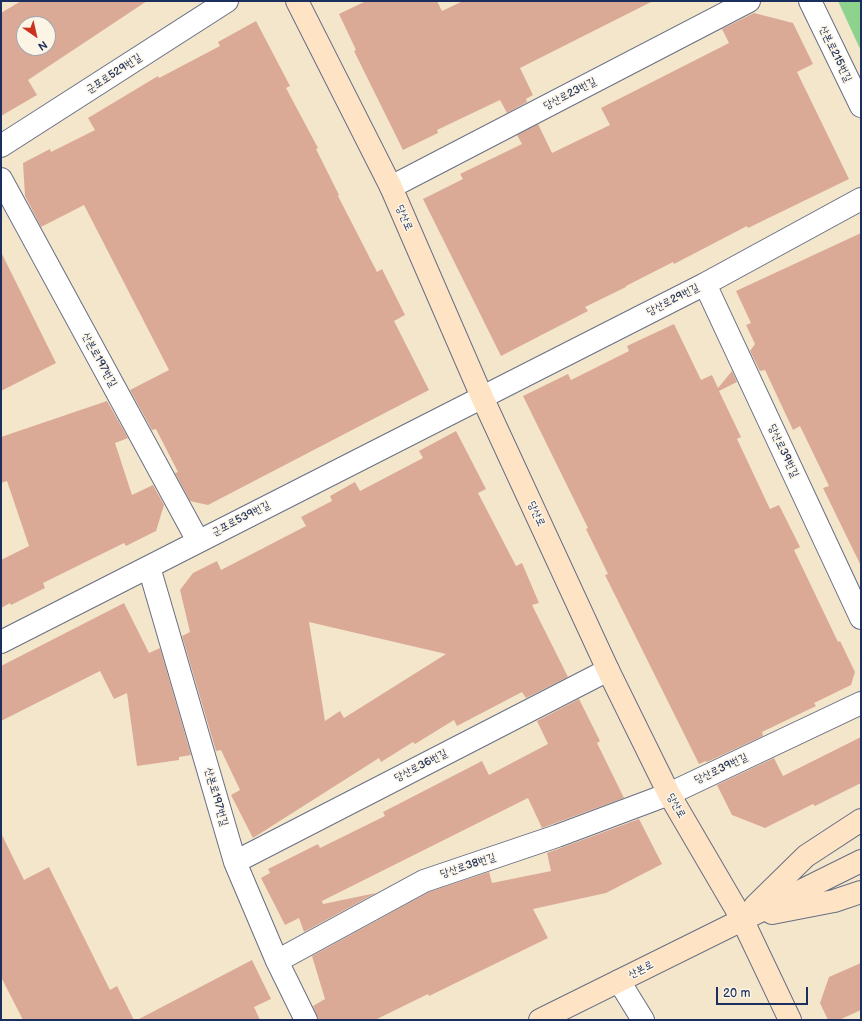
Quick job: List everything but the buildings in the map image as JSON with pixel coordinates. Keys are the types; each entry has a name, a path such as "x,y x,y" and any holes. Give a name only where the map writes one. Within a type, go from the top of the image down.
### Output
{"street":[{"name":"군포로529번길","path":"1,146 227,1"},
{"name":"당산로","path":"297,1 391,187 482,398 608,670 669,794 742,919 790,1020"},
{"name":"당산로23번길","path":"391,187 750,1"},
{"name":"산본로215번길","path":"810,1 861,106"},
{"name":"산본로197번길","path":"1,179 198,542"},
{"name":"당산로29번길","path":"482,398 705,284 861,199"},
{"name":"당산로39번길","path":"705,284 861,618"},
{"name":"군포로539번길","path":"1,642 482,398"},
{"name":"산본로197번길","path":"149,566 235,862 277,961 306,1020"},
{"name":"당산로36번길","path":"235,862 608,670"},
{"name":"당산로39번길","path":"669,794 861,704"},
{"name":"당산로38번길","path":"277,961 424,881 557,836 669,794"},
{"name":"산본로","path":"742,919 806,856 861,820"},
{"name":"산본로","path":"540,1020 861,860"},
{"name":"산본로","path":"742,919 834,900 861,892"},
{"path":"619,981 643,1020"}],"green space":[{"path":"838,1 861,1 861,51"}]}
